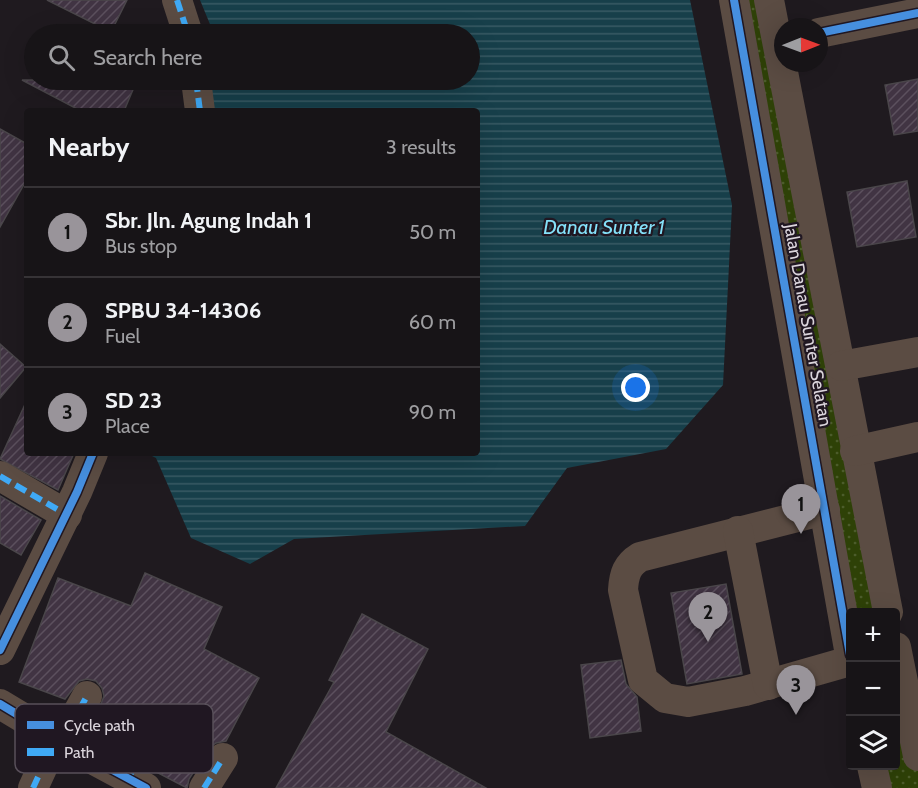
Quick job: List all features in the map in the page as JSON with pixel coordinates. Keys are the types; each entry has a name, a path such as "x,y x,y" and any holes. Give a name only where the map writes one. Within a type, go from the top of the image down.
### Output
{"street":[{"path":"177,0 185,24"},
{"name":"Jalan Danau Sunter Selatan","path":"734,0 846,632"},
{"name":"Jalan Danau Sunter Selatan","path":"769,0 774,19"},
{"path":"828,31 918,13"},
{"name":"Jalan Danau Sunter Selatan","path":"786,72 855,451 887,608"},
{"path":"197,90 200,108"},
{"path":"841,366 918,352"},
{"path":"855,451 918,437"},
{"path":"0,650 72,504 92,456"},
{"path":"0,476 72,504"},
{"path":"825,510 640,557 630,563 624,577 623,590 643,680 665,698 688,702 768,685 847,662"},
{"path":"738,531 768,685"},
{"path":"899,662 918,756"},
{"path":"82,704 87,696"},
{"path":"0,704 15,713"},
{"path":"204,788 223,758"},
{"path":"873,770 877,788"},
{"path":"33,788 41,773"},
{"path":"119,773 146,788"}],"green space":[{"path":"734,0 769,0 774,26 774,72 783,72 888,608 849,608"},
{"path":"900,668 918,763 918,788 877,788 873,770 900,770"}],"water":[{"name":"Danau Sunter 1","path":"200,0 690,0 732,205 723,385 666,449 567,468 525,526 294,539 250,564 191,538 156,458 152,456 480,456 480,108 204,108 203,90 480,90 480,24 210,24"}],"building":[{"path":"47,0 127,0 115,24 95,24"},
{"path":"918,79 918,131 894,135 885,85"},
{"path":"41,90 133,90 125,108 75,108"},
{"path":"0,129 24,142 24,184 0,227"},
{"path":"907,181 916,237 857,247 847,192"},
{"path":"0,344 24,365 24,369 0,398"},
{"path":"24,407 24,456 73,456 58,490 0,459"},
{"path":"0,496 41,520 21,555 0,543"},
{"path":"145,573 222,607 204,649 259,678 226,741 213,745 213,704 101,704 104,696 102,688 96,681 87,679 79,681 65,699 19,682 58,578 131,606"},
{"path":"726,584 742,674 687,684 671,593"},
{"path":"362,614 428,649 386,732 486,788 276,788 334,682 329,680"},
{"path":"621,660 626,684 637,697 641,731 590,738 581,665"},
{"path":"158,773 193,773 187,788"}],"tunnel":[{"path":"128,778 131,773"}],"marked path":[{"path":"177,0 185,24"},
{"path":"197,90 200,108"},
{"path":"0,476 67,515"},
{"path":"83,704 87,696"},
{"path":"204,788 223,758"},
{"path":"33,788 40,773"},
{"path":"128,778 131,773"}],"cycle path":[{"path":"734,0 846,632"},
{"path":"828,31 918,13"},
{"path":"0,650 77,492 92,456"},
{"path":"0,704 15,713"},
{"path":"118,773 146,788"}],"place":[{"name":"Sbr. Jln. Agung Indah 1","path":"801,534"},
{"name":"SPBU 34-14306","path":"708,642"},
{"name":"SD 23","path":"796,715"}]}
